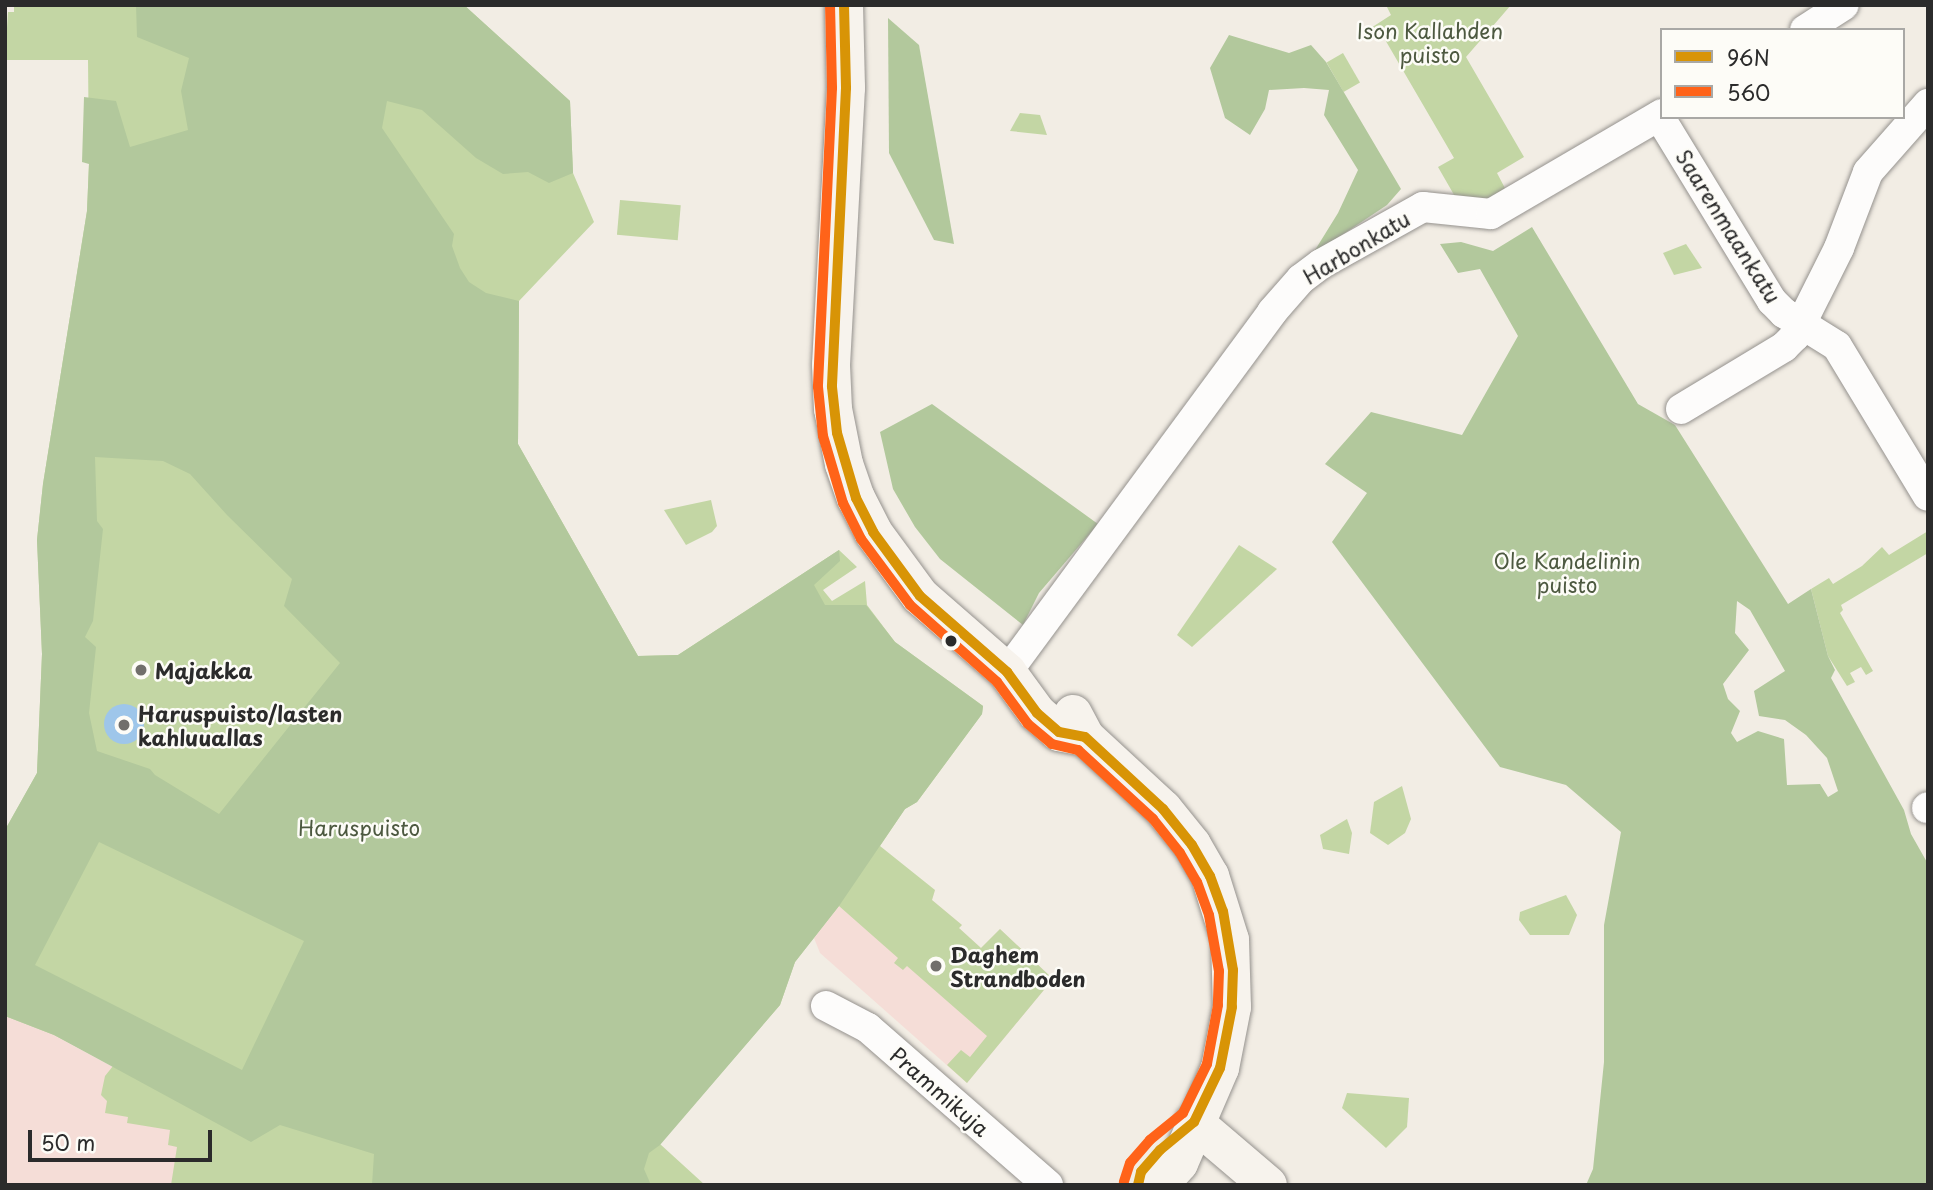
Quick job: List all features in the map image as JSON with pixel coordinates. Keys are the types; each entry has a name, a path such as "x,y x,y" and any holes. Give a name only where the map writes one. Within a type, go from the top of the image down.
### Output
{"street":[{"path":"845,5 846,88 831,365 833,409 844,464 856,498 873,532 920,596 1007,672 1037,713 1048,723 1059,732 1085,737 1141,787 1178,826 1210,876 1223,911 1233,970 1228,1038 1220,1068 1194,1122 1179,1163 1159,1185"},
{"path":"1808,28 1844,5"},
{"path":"1681,410 1784,347 1801,323 1839,248 1868,172 1928,104"},
{"name":"Harbonkatu","path":"1007,672 1272,312 1301,279 1321,264 1423,207 1491,214 1660,115"},
{"name":"Saarenmaankatu","path":"1662,119 1767,294 1784,313 1838,346 1928,496"},
{"name":"Prammikuja","path":"826,1006 869,1028 1048,1185"},
{"path":"1138,1185 1141,1172 1160,1150 1194,1122"},
{"path":"1194,1122 1268,1185"}],"shaded area":[{"name":"Daghem Strandboden","path":"935,890 932,900 962,925 959,928 981,948 1000,929 1053,979 967,1083 820,953 814,938 839,906"},
{"path":"5,1016 54,1035 251,1142 243,1185 5,1185"}],"green space":[{"name":"Haruspuisto","path":"14,5 464,5 570,101 573,173 594,222 519,301 518,444 638,656 678,655 839,550 857,567 823,590 832,601 865,581 867,605 895,642 983,706 982,714 917,802 905,809 880,846 935,890 932,900 962,925 959,928 981,948 1000,929 1053,979 967,1083 947,1065 961,1050 970,1057 987,1036 907,966 903,970 894,963 898,958 839,906 795,962 780,1005 660,1144 705,1185 171,1185 177,1147 168,1145 170,1130 127,1123 128,1117 105,1113 107,1101 101,1095 105,1076 113,1066 54,1035 5,1016 5,830 37,773 42,654 37,540 43,484 87,211 89,163 88,60 5,60 8,12 14,12"},
{"name":"Haruspuisto","path":"136,5 464,5 570,101 573,173 549,183 528,172 503,174 476,158 422,110 387,101 382,128 454,234 452,246 460,268 469,282 486,293 519,301 518,444 638,656 678,655 839,550 840,561 814,585 825,605 866,605 895,642 983,706 982,714 917,802 905,809 839,906 795,962 780,1005 660,1145 649,1153 644,1169 651,1185 372,1185 374,1154 280,1125 251,1142 54,1035 5,1016 5,830 37,773 42,654 37,540 43,484 87,211 89,164 82,162 84,97 116,101 130,147 188,130 181,91 189,58 137,37","holes":["95,457 163,461 190,474 292,579 284,606 340,663 219,814 155,775 150,769 97,751 89,713 96,647 85,637 93,621 103,529 97,521","99,842 304,941 242,1070 35,965"]},
{"name":"Ison Kallahden puisto","path":"1386,5 1511,5 1466,57 1524,157 1497,173 1507,192 1485,204 1457,200 1438,167 1454,158 1380,31 1366,39 1360,35 1391,15"},
{"path":"888,18 919,45 954,244 934,240 889,153"},
{"path":"1229,35 1289,53 1311,45 1326,62 1401,189 1387,205 1312,255 1338,213 1358,170 1324,115 1329,90 1269,90 1265,109 1250,135 1225,118 1210,68"},
{"path":"1343,53 1360,82 1344,92 1327,62"},
{"path":"1020,113 1040,115 1047,135 1010,131"},
{"path":"620,200 681,205 678,240 617,235"},
{"name":"Ole Kandelinin puisto","path":"1532,227 1638,404 1675,425 1788,604 1811,589 1828,656 1835,670 1831,678 1904,810 1911,834 1928,864 1928,1185 1586,1185 1593,1169 1604,1062 1604,925 1621,832 1566,785 1500,767 1332,542 1367,493 1325,464 1371,412 1462,435 1518,336 1480,269 1458,273 1440,244 1461,242 1493,251","holes":["1737,601 1750,610 1785,671 1754,691 1759,716 1785,720 1806,735 1827,758 1838,791 1828,797 1820,784 1787,785 1784,739 1758,731 1737,742 1731,733 1740,711 1728,699 1723,684 1749,650 1735,633"]},
{"path":"1686,244 1702,268 1674,275 1663,253"},
{"path":"932,404 1098,524 1039,593 1023,625 940,559 915,527 893,489 880,432"},
{"path":"711,500 717,526 712,532 686,545 664,510"},
{"path":"1928,531 1928,553 1841,605 1843,610 1840,613 1873,671 1866,675 1861,667 1850,673 1855,682 1847,686 1828,656 1811,589 1829,578 1833,584 1862,566 1882,547 1889,555"},
{"path":"1239,545 1277,569 1192,647 1177,635"},
{"path":"1402,786 1411,819 1405,833 1388,845 1370,833 1374,802"},
{"path":"1347,819 1352,833 1349,854 1323,849 1320,835"},
{"path":"1566,895 1577,915 1569,935 1530,935 1519,920 1520,912"},
{"path":"1347,1093 1409,1098 1407,1127 1386,1148 1342,1108"}],"water":[{"name":"Haruspuisto/lasten kahluuallas","path":"124,704 132,705 138,710 143,716 143,732 138,738 132,743 124,744 116,743 110,738 105,732 104,724 105,716 110,710 116,705"}],"transit line":[{"name":"560","path":"830,5 832,88 818,387 823,436 843,503 861,539 910,605 997,682 1028,724 1052,744 1078,750 1153,819 1180,853 1197,882 1209,915 1219,971 1218,1005 1207,1064 1183,1113 1150,1140 1130,1163 1124,1182"},
{"name":"96N","path":"844,5 846,88 832,387 837,433 856,498 873,532 920,596 1007,672 1037,713 1059,732 1085,737 1163,809 1192,845 1210,876 1223,911 1233,970 1232,1007 1220,1068 1194,1122 1160,1150 1141,1172 1138,1185"}],"place":[{"name":"Majakka","path":"141,670"},
{"name":"Haruspuisto/lasten kahluuallas","path":"124,725"},
{"name":"Daghem Strandboden","path":"936,966"}]}
